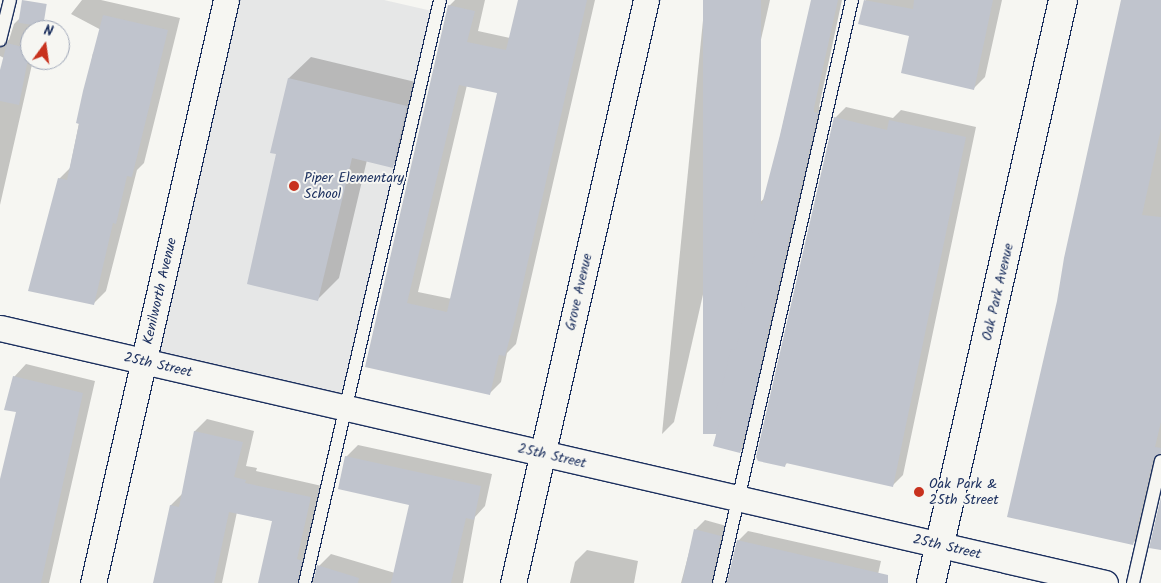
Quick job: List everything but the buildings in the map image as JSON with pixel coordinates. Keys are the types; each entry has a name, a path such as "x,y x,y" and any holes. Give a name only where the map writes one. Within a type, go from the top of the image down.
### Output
{"street":[{"name":"Kenilworth Avenue","path":"93,583 226,0"},
{"name":"Grove Avenue","path":"513,583 646,0"},
{"name":"Oak Park Avenue","path":"932,583 1064,0"},
{"name":"25th Street","path":"0,328 1104,583"}],"lane":[{"path":"0,40 10,0"},
{"path":"305,583 440,0"},
{"path":"719,583 852,0"},
{"path":"1133,583 1161,460"}],"shaded area":[{"name":"Piper Elementary School","path":"240,0 384,0 432,11 342,402 156,361"}],"place":[{"name":"Piper Elementary School","path":"294,186"},
{"name":"Oak Park & 25th Street","path":"919,492"}]}
